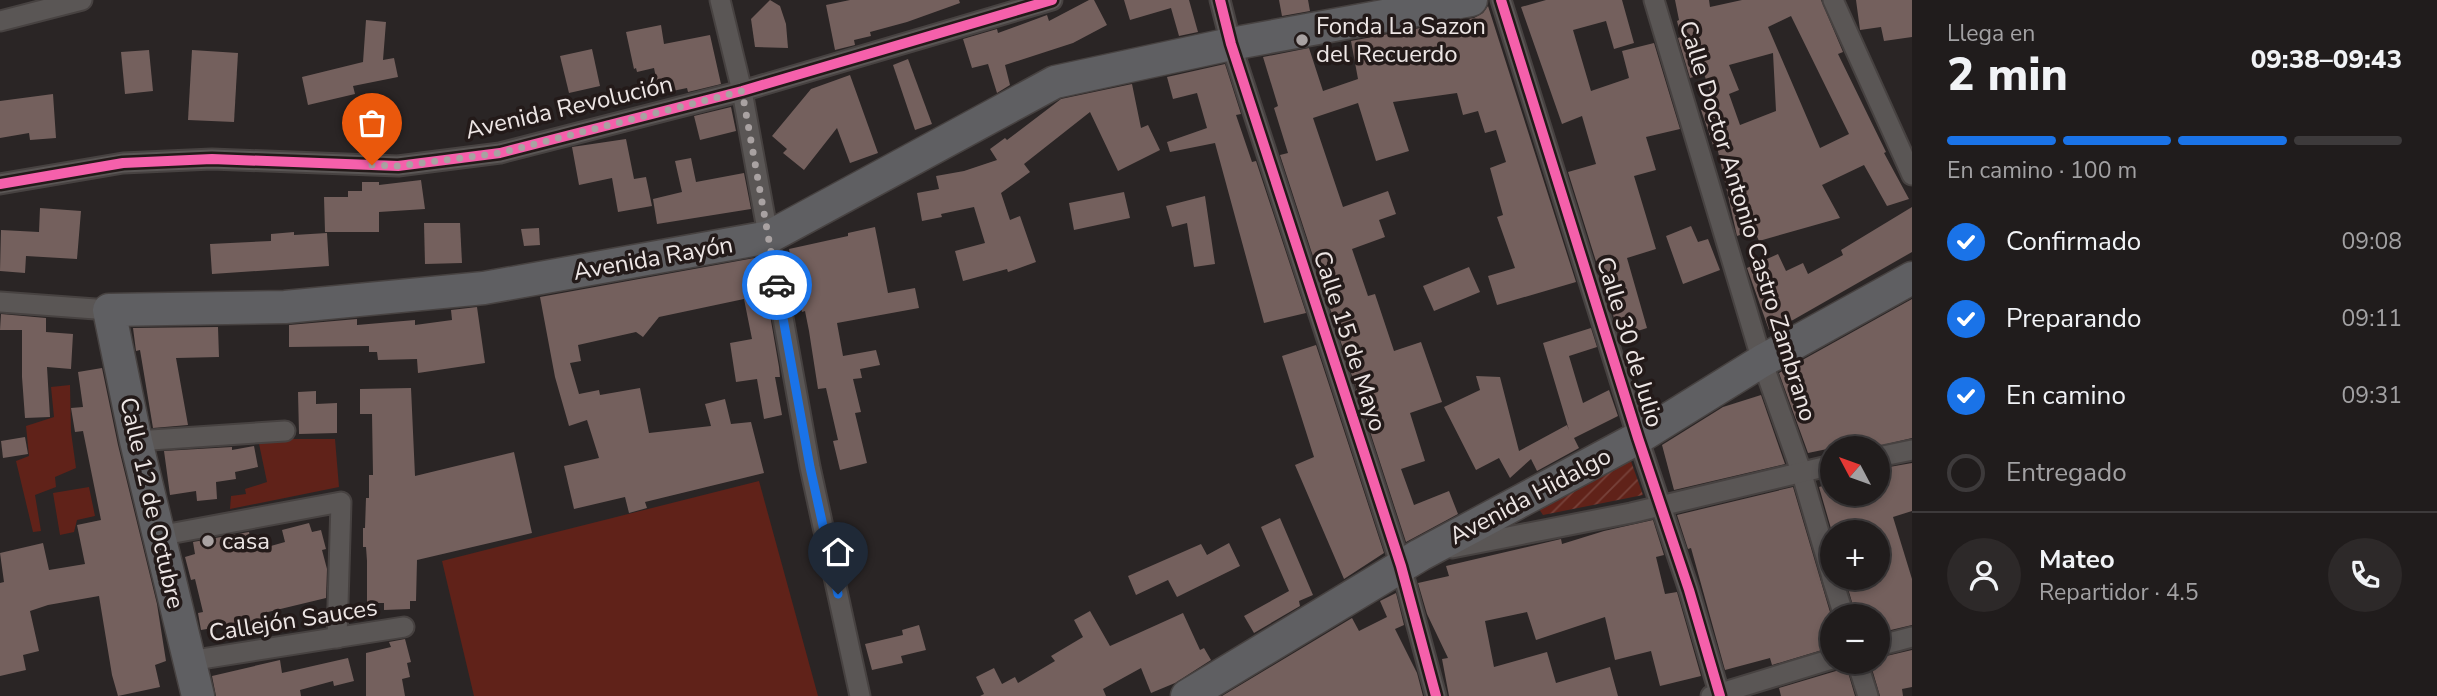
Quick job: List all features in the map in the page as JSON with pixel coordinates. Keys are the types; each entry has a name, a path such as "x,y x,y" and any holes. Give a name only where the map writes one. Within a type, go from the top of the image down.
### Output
{"main road":[{"name":"Avenida Rayón","path":"109,310 285,307 484,288 769,237 1055,82 1231,44 1471,0"},
{"name":"Avenida Hidalgo","path":"1187,696 1410,561 1638,438 1762,360 1912,278"},
{"name":"Calle 12 de Octubre","path":"109,310 136,441 198,696"}],"street":[{"path":"0,21 82,0"},
{"path":"720,0 742,91 810,467 860,696"},
{"name":"Avenida Revolución","path":"0,184 123,163 212,159 398,166 500,153 742,91 1052,0"},
{"name":"Calle 15 de Mayo","path":"1220,0 1231,44 1410,561 1436,696"},
{"name":"Calle 30 de Julio","path":"1501,0 1638,438 1689,590 1717,695"},
{"name":"Calle Doctor Antonio Castro Zambrano","path":"1654,0 1762,360 1801,471 1820,536"},
{"path":"1833,0 1912,176"},
{"name":"Avenida Rayón","path":"0,302 109,310"},
{"path":"136,441 285,431"},
{"path":"1890,455 1912,450"},
{"path":"1410,561 1820,468"},
{"path":"158,536 341,502 337,638"},
{"name":"Callejón Sauces","path":"189,661 404,627"},
{"path":"1890,643 1912,638"},
{"path":"1717,695 1820,663"},
{"path":"1861,674 1868,696"}],"shaded area":[{"path":"70,385 71,432 76,468 55,477 56,487 35,495 41,531 33,532 16,461 29,456 26,426 54,417 51,387"},
{"path":"258,439 335,439 339,487 230,509 231,496 246,494 245,489 267,482"},
{"path":"1627,450 1643,495 1543,515 1537,506"},
{"path":"759,481 818,696 474,696 442,561"},
{"path":"89,487 95,516 77,520 74,532 60,535 53,493"}],"building":[{"path":"770,0 780,6 786,24 788,48 755,47 751,19"},
{"path":"850,0 959,0 960,3 870,32 871,36 854,40 855,45 835,50 826,5"},
{"path":"1089,0 1094,0 1107,25 1073,43 1005,65 1010,85 997,93 988,64 972,68 963,39 997,29 998,33 1047,15 1049,21"},
{"path":"1124,0 1189,0 1198,32 1179,36 1171,8 1130,20"},
{"path":"1279,0 1308,0 1310,11 1282,16"},
{"path":"1546,0 1622,0 1634,43 1614,49 1606,21 1573,30 1591,91 1629,78 1622,51 1654,43 1680,129 1646,137 1656,170 1634,176 1656,249 1627,258 1647,328 1619,337 1602,273 1600,274 1568,172 1596,164 1582,116 1562,124 1521,7"},
{"path":"1675,0 1709,0 1710,7 1742,0 1821,0 1843,52 1838,54 1886,152 1884,153 1909,199 1887,206 1864,165 1822,185 1840,218 1759,241 1754,230 1737,236 1717,147 1714,148 1701,110 1715,105 1704,74 1690,78 1678,38 1681,37 1677,21","holes":["1791,16 1849,134 1820,148 1768,27","1773,53 1776,111 1740,125 1729,94 1739,90 1729,65"]},
{"path":"1856,0 1912,0 1912,37 1884,41 1881,27 1860,30"},
{"path":"1488,6 1576,282 1497,305 1488,276 1515,268 1497,217 1503,215 1490,168 1506,162 1496,130 1485,133 1478,111 1463,115 1457,93 1393,102 1409,151 1376,161 1358,103 1313,118 1343,207 1388,191 1396,214 1379,220 1385,237 1352,249 1368,296 1375,294 1394,351 1421,342 1442,402 1410,413 1425,461 1401,469 1414,505 1449,491 1458,514 1406,542 1280,155 1288,153 1274,108 1278,106 1263,57 1309,48 1323,91 1358,79 1351,41 1474,18"},
{"path":"366,20 386,22 383,60 394,58 398,77 353,86 355,94 308,105 302,77 363,62"},
{"path":"661,25 664,44 710,35 721,84 688,92 687,88 663,93 662,86 658,87 654,68 637,72 626,32"},
{"path":"592,49 600,86 569,93 560,56"},
{"path":"149,50 153,91 125,94 121,52"},
{"path":"192,50 238,53 234,122 188,120"},
{"path":"908,59 932,124 915,130 893,65"},
{"path":"1225,64 1241,114 1236,115 1252,162 1256,161 1306,313 1264,323 1215,143 1170,152 1167,142 1207,128 1197,93 1173,99 1167,77"},
{"path":"850,75 878,153 850,163 837,128 804,170 783,153 787,149 772,136 811,89"},
{"path":"1132,84 1141,128 1148,125 1160,150 1118,171 1090,112 1024,164 1030,172 1001,193 1010,220 1020,216 1036,262 1008,272 1007,269 963,281 955,251 985,243 974,207 922,221 917,193 939,189 936,176 964,171 997,160 990,149 1005,138 1007,140 1061,99"},
{"path":"53,94 56,138 30,140 29,133 0,138 0,101"},
{"path":"731,107 736,131 700,140 694,116"},
{"path":"626,139 634,179 646,177 652,206 618,212 612,178 579,185 572,147"},
{"path":"691,158 696,182 744,173 751,209 657,224 653,199 682,192 675,161"},
{"path":"421,180 425,209 379,212 379,232 325,232 324,197 348,197 348,191 362,191 362,182 379,182 379,185"},
{"path":"1124,192 1130,218 1074,230 1069,203"},
{"path":"1205,196 1215,264 1194,267 1187,223 1172,227 1166,206"},
{"path":"1912,207 1912,252 1793,320 1769,330 1747,268 1778,254 1786,271 1803,263 1808,274 1843,255 1841,250"},
{"path":"40,208 81,211 77,259 26,256 25,273 0,271 1,230 39,232"},
{"path":"424,223 460,223 462,263 425,264"},
{"path":"1691,226 1698,242 1708,239 1720,270 1683,284 1666,236"},
{"path":"875,227 888,293 915,288 919,308 837,323 843,356 876,350 880,365 860,369 862,378 853,379 861,412 855,413 867,463 840,470 833,441 838,440 826,388 818,389 805,311 802,312 789,249"},
{"path":"539,228 540,245 524,246 521,229"},
{"path":"294,232 294,235 327,233 329,266 212,274 210,244 271,241 271,234"},
{"path":"760,257 779,367 780,377 775,377 782,415 764,419 757,379 736,382 730,343 752,339 744,299 659,317 643,337 636,332 578,345 581,361 570,363 579,394 599,390 600,395 640,388 649,433 711,426 705,404 725,399 731,424 751,422 764,473 645,502 647,508 629,513 625,497 574,509 564,466 599,458 587,420 569,426 555,377 540,297"},
{"path":"1469,267 1480,292 1434,311 1423,286"},
{"path":"1912,299 1912,438 1890,443 1890,436 1820,436 1820,450 1808,453 1779,373"},
{"path":"477,307 485,363 418,373 417,359 378,360 377,352 369,352 369,346 289,347 289,325 357,319 357,325 415,320 415,325 452,320 451,310"},
{"path":"1,314 46,318 46,332 73,334 71,369 47,367 50,417 25,418 22,330 0,330"},
{"path":"218,327 219,357 176,358 188,425 153,428 140,350 136,351 133,328"},
{"path":"1591,328 1597,347 1569,356 1583,403 1609,390 1618,416 1574,438 1579,448 1537,471 1531,459 1510,478 1499,458 1476,470 1444,407 1480,390 1476,376 1500,377 1519,451 1567,425 1569,430 1543,343"},
{"path":"1316,345 1384,553 1344,579 1295,465 1314,457 1282,356"},
{"path":"102,368 157,604 166,661 155,665 160,687 118,696 99,596 30,611 39,651 23,655 26,670 0,676 0,583 4,582 0,553 43,543 49,570 85,564 77,525 101,520 83,431 75,432 71,408 83,407 78,372"},
{"path":"411,388 415,476 514,452 532,533 417,560 416,601 410,601 410,609 384,610 384,603 367,603 367,561 366,547 363,547 363,528 366,498 369,498 369,475 373,475 372,414 360,414 360,389"},
{"path":"316,391 316,404 337,403 337,433 299,434 298,392"},
{"path":"1761,395 1785,464 1674,490 1662,445 1723,407"},
{"path":"25,437 28,454 3,458 1,441"},
{"path":"254,446 258,467 235,472 236,479 216,482 217,499 197,501 196,491 170,495 164,451 232,447 232,450"},
{"path":"1912,463 1912,511 1893,517 1912,579 1912,625 1890,630 1890,604 1853,604 1848,590 1890,590 1890,520 1829,520 1824,506 1890,506 1890,467"},
{"path":"1793,487 1820,578 1820,590 1823,590 1828,604 1820,604 1820,651 1772,665 1770,658 1725,670 1691,548 1688,549 1677,515"},
{"path":"1280,518 1313,595 1299,601 1300,606 1254,633 1244,616 1289,591 1261,527"},
{"path":"1653,520 1664,555 1656,557 1665,594 1677,592 1701,676 1660,686 1651,651 1615,660 1605,617 1536,640 1527,612 1485,621 1494,667 1547,652 1556,683 1610,667 1618,696 1449,696 1442,659 1448,658 1427,614 1418,583 1449,576 1446,566 1561,539 1562,544"},
{"path":"309,523 312,532 321,530 326,549 322,550 327,569 326,598 268,612 270,618 201,630 198,613 203,612 195,579 191,580 185,557 195,554 193,542 249,532 253,551 285,542 282,530"},
{"path":"1229,543 1240,566 1177,597 1168,580 1136,595 1128,576 1201,544 1207,555"},
{"path":"1396,593 1404,625 1395,629 1417,673 1423,696 1222,696 1352,618 1359,631 1387,617 1380,601"},
{"path":"1090,611 1110,646 1183,613 1200,650 1204,648 1211,660 1175,683 1151,693 1141,668 1103,689 1106,696 980,696 984,694 976,677 994,668 1002,684 1015,677 1018,683 1055,661 1051,656 1083,637 1074,620"},
{"path":"919,625 926,650 901,656 903,663 872,670 865,644 903,635 902,630"},
{"path":"405,639 411,662 407,663 410,677 402,679 405,696 366,696 366,653 391,647 389,642"},
{"path":"1912,650 1912,687 1902,689 1903,696 1880,696 1874,674 1890,674 1890,655"},
{"path":"348,658 354,681 334,686 333,681 300,690 301,696 216,696 212,676 280,660 282,673"},
{"path":"1826,674 1849,674 1855,696 1781,696 1779,688"}],"cycle path":[{"path":"0,184 123,163 212,159 398,166 500,153 742,91 1052,0"},
{"path":"1220,0 1231,44 1401,566 1436,696"},
{"path":"1501,0 1638,438 1689,590 1720,696"}],"way so far":[{"path":"372,165 398,166 500,153 742,91 777,285"}],"place":[{"name":"Fonda La Sazon del Recuerdo","path":"1302,40"},
{"name":"casa","path":"208,541"}],"route":[{"path":"777,285 810,467 838,594"}]}
